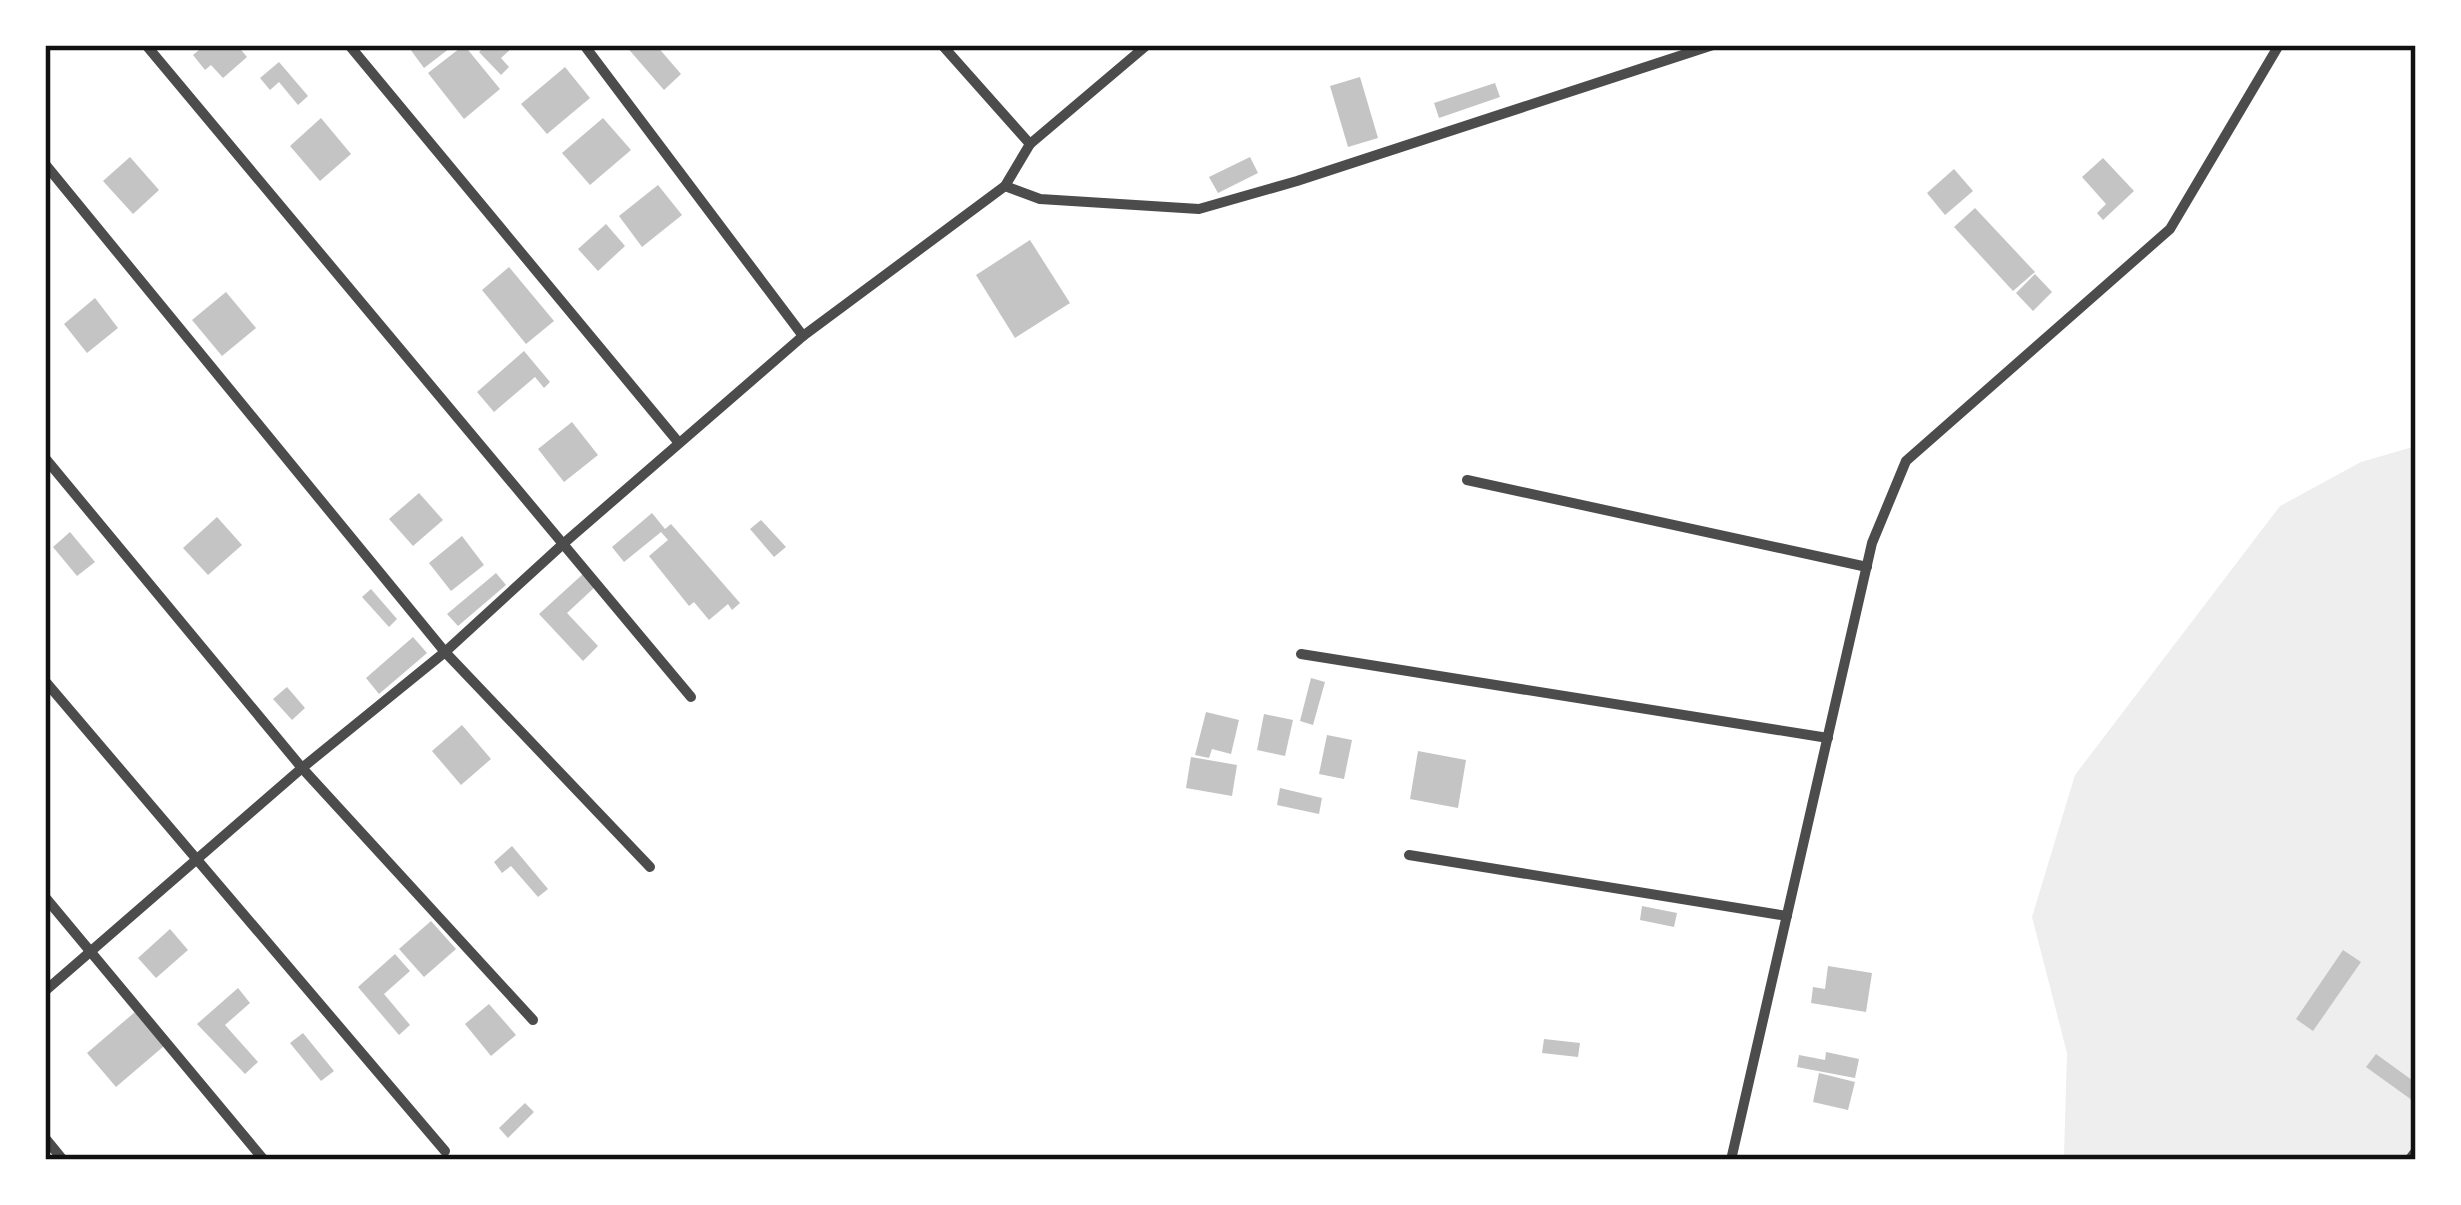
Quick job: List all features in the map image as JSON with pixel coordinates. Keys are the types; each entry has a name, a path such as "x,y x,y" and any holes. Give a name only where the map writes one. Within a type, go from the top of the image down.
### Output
{"street":[{"path":"146,45 692,698"},
{"path":"349,45 679,443"},
{"path":"584,45 803,336"},
{"path":"942,45 1030,144"},
{"path":"1005,186 1040,199 1199,209 1713,45"},
{"path":"1731,1160 1867,567 1906,461 2170,229 2279,45"},
{"path":"45,991 302,768 445,652 803,336 1005,186 1030,144 1145,46"},
{"path":"45,164 445,652 650,868"},
{"path":"45,458 302,768 533,1020"},
{"path":"1467,480 1867,567"},
{"path":"1301,654 1828,738"},
{"path":"45,682 445,1151"},
{"path":"1409,855 1786,916"},
{"path":"45,897 263,1160"},
{"path":"45,1138 63,1160"},
{"path":"2409,1160 2416,1151"}],"shaded area":[{"path":"2416,446 2416,1160 2060,1160 2064,1155 2067,1053 2032,917 2075,775 2280,506 2361,462"}],"building":[{"path":"205,45 237,45 247,57 223,78 211,65 205,70 193,55"},
{"path":"454,45 424,68 410,49"},
{"path":"464,45 500,89 464,119 428,73"},
{"path":"486,45 515,45 501,58 509,67 501,75 479,52"},
{"path":"625,45 656,45 681,74 664,90"},
{"path":"279,62 308,96 298,105 279,82 270,90 260,78"},
{"path":"565,67 590,98 547,134 521,104"},
{"path":"1360,77 1378,138 1348,147 1330,86"},
{"path":"1495,83 1500,97 1439,118 1434,103"},
{"path":"321,118 351,154 320,181 290,146"},
{"path":"603,118 631,150 590,185 562,153"},
{"path":"130,157 159,190 133,214 103,181"},
{"path":"1250,157 1258,173 1218,193 1209,177"},
{"path":"2103,158 2134,191 2103,220 2097,213 2106,204 2082,177"},
{"path":"1954,169 1973,191 1945,215 1927,193"},
{"path":"658,185 682,215 642,247 619,216"},
{"path":"1975,208 2035,272 2013,291 1954,227"},
{"path":"606,224 625,246 598,271 578,249"},
{"path":"1030,240 1070,303 1015,338 976,275"},
{"path":"509,267 554,321 526,344 482,290"},
{"path":"2035,274 2052,292 2033,311 2016,293"},
{"path":"226,292 256,328 222,356 192,320"},
{"path":"95,298 118,328 87,353 64,324"},
{"path":"524,351 550,382 544,388 535,377 494,412 477,392"},
{"path":"572,422 598,455 564,482 538,449"},
{"path":"419,493 443,520 413,546 389,519"},
{"path":"652,513 665,529 671,524 740,603 732,610 728,604 709,620 694,602 689,606 649,556 668,540 661,532 624,562 612,547"},
{"path":"217,517 242,545 208,575 183,548"},
{"path":"761,520 786,547 774,557 750,529"},
{"path":"70,532 95,562 77,576 53,547"},
{"path":"462,536 484,565 451,591 429,563"},
{"path":"496,573 506,585 458,626 447,614"},
{"path":"583,574 595,587 567,613 598,646 583,661 539,614"},
{"path":"371,589 397,619 389,627 362,597"},
{"path":"413,637 427,653 379,694 366,678"},
{"path":"1311,678 1325,682 1313,725 1300,721"},
{"path":"287,687 305,708 292,720 273,699"},
{"path":"1206,712 1239,720 1231,754 1212,749 1209,758 1195,755"},
{"path":"1264,714 1293,720 1285,756 1257,750"},
{"path":"462,725 491,759 461,785 432,751"},
{"path":"1327,735 1352,740 1344,779 1319,774"},
{"path":"1418,751 1466,760 1458,808 1410,799"},
{"path":"1191,757 1237,765 1232,796 1186,788"},
{"path":"1280,788 1322,798 1319,814 1277,805"},
{"path":"512,846 548,889 538,897 511,866 502,873 494,862"},
{"path":"1642,906 1677,913 1674,927 1640,920"},
{"path":"431,921 456,949 424,977 399,949"},
{"path":"170,929 188,950 156,978 138,958"},
{"path":"2343,950 2361,962 2313,1031 2296,1019"},
{"path":"395,954 410,971 384,994 410,1025 399,1035 358,987"},
{"path":"1828,966 1872,973 1866,1012 1811,1003 1813,987 1825,989"},
{"path":"238,988 250,1003 225,1025 258,1062 245,1074 197,1024"},
{"path":"489,1004 516,1035 491,1056 465,1024"},
{"path":"135,1012 164,1046 116,1087 87,1053"},
{"path":"303,1033 334,1071 321,1081 290,1043"},
{"path":"1544,1039 1580,1043 1578,1057 1542,1053"},
{"path":"1826,1052 1859,1059 1855,1078 1797,1067 1799,1055 1825,1060"},
{"path":"2376,1054 2416,1083 2416,1103 2366,1067"},
{"path":"1819,1073 1855,1082 1848,1110 1813,1102"},
{"path":"525,1103 534,1112 508,1138 499,1128"}]}
